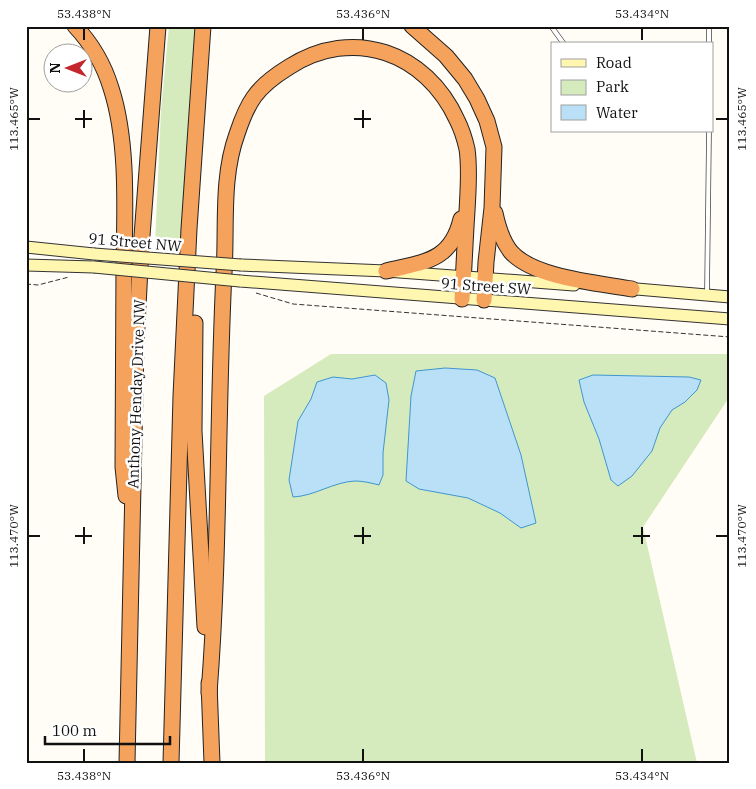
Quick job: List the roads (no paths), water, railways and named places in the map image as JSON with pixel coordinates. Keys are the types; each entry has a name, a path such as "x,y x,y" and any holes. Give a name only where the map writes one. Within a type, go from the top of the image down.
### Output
{"highway":[{"path":"75,26 96,53 111,88 122,149 124,220 122,467 133,555"},
{"name":"Anthony Henday Drive NW","path":"127,763 133,555 136,346 158,26"},
{"path":"171,763 181,396 203,26"},
{"path":"412,26 446,56 465,79 487,121 494,146 492,208 484,278 484,300"},
{"path":"209,693 215,622 221,339 226,251 225,192 235,138 254,97 270,79 314,53 337,48 360,47 387,53 408,62 430,78 444,97 457,120 467,149 468,188 462,299"},
{"path":"493,180 499,232 512,253 532,267 566,278 632,289"},
{"path":"386,272 433,259 448,247 458,232 468,188"},
{"path":"190,229 195,309 194,431 212,763"}],"main road":[{"name":"91 Street NW","path":"26,247 241,265"},
{"name":"91 Street NW","path":"26,265 94,267 240,281"},
{"name":"91 Street SW","path":"241,265 484,278 730,297"},
{"name":"91 Street SW","path":"240,281 730,319"}],"lane":[{"path":"551,26 563,42"},
{"path":"709,26 709,42"},
{"path":"707,296 709,132"}],"water":[{"path":"445,368 477,370 495,378 521,455 536,523 521,528 500,513 468,498 419,489 406,481 411,396 416,371"},
{"path":"375,375 386,383 389,400 383,453 383,475 379,485 361,481 347,482 293,497 289,480 298,421 311,399 317,382 333,377 352,379"},
{"path":"593,375 689,377 701,380 697,390 685,402 672,410 660,428 652,451 632,476 618,486 611,480 599,439 584,402 579,380"}]}
